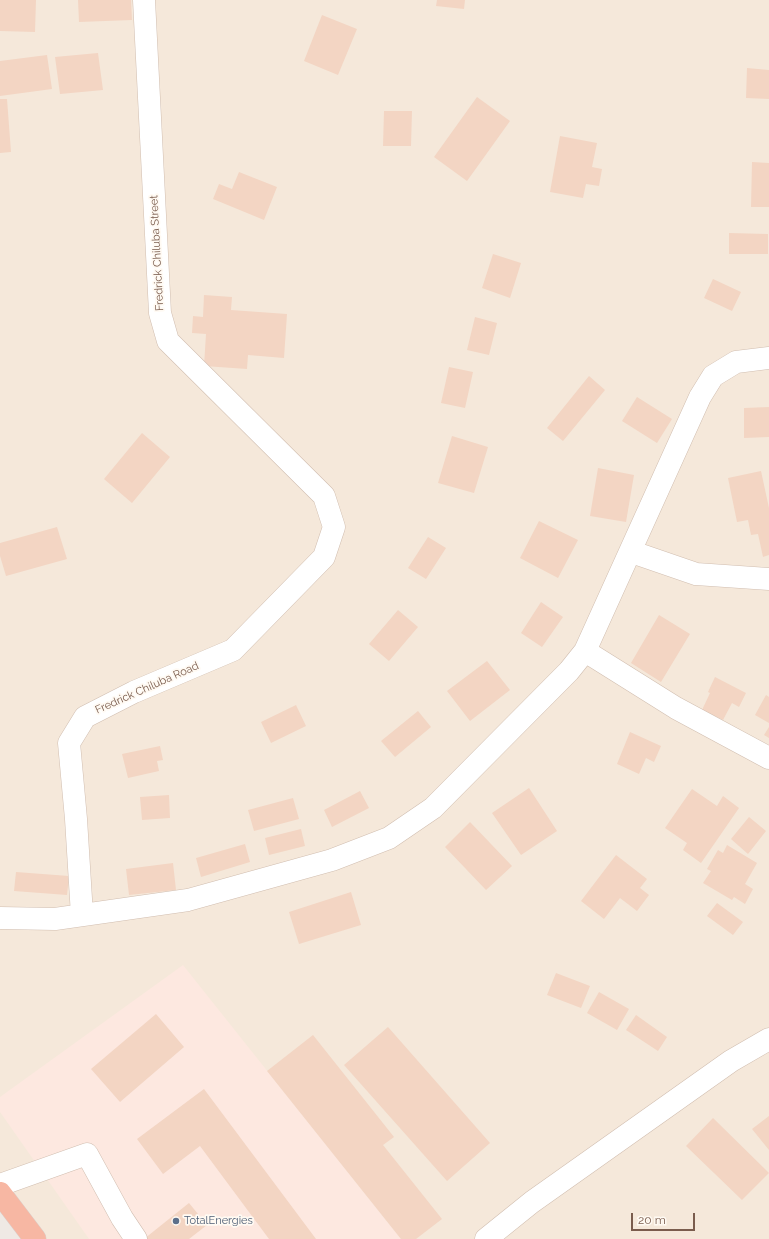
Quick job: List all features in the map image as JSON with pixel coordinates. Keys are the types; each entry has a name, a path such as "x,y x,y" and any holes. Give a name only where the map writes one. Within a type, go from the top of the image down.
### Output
{"highway":[{"path":"0,1192 35,1239"}],"street":[{"name":"Fredrick Chiluba Street","path":"144,0 160,313 168,341 324,496 334,527 324,557"},
{"path":"0,918 55,919 188,900 332,860 389,838 433,808 569,671 585,651 632,552 700,397 713,376 736,362 769,358"},
{"path":"632,552 696,574 769,579"},
{"name":"Fredrick Chiluba Road","path":"82,916 76,819 69,743 85,717 134,692 233,650 324,557"},
{"path":"585,651 676,708 769,758"},
{"path":"486,1239 532,1202 724,1065 769,1039"},
{"path":"0,1185 87,1154 122,1218 136,1239"}],"shaded area":[{"path":"0,0 769,0 769,1239 35,1239 0,1193"},
{"path":"183,965 401,1239 89,1239 0,1112 0,1097"},
{"path":"0,1188 38,1239 0,1239"}],"building":[{"path":"0,0 36,0 35,32 0,31"},
{"path":"78,0 131,0 132,20 79,22"},
{"path":"437,0 465,0 464,9 436,6"},
{"path":"322,15 357,29 338,75 304,61"},
{"path":"98,53 103,90 60,94 55,57"},
{"path":"47,55 52,89 0,96 0,61"},
{"path":"747,68 769,70 769,99 746,98"},
{"path":"477,97 510,121 467,181 434,157"},
{"path":"0,99 7,99 11,152 0,153"},
{"path":"384,111 412,111 411,146 383,146"},
{"path":"560,136 597,143 592,167 602,169 599,186 586,184 583,198 550,192"},
{"path":"752,162 769,163 769,207 751,207"},
{"path":"239,172 277,187 264,220 213,199 219,184 232,189"},
{"path":"729,233 768,234 768,254 729,254"},
{"path":"493,254 521,263 510,298 482,288"},
{"path":"713,279 741,292 732,311 704,298"},
{"path":"204,295 232,297 231,310 287,314 284,358 248,355 247,369 204,366 206,334 192,333 193,316 203,317"},
{"path":"475,317 497,323 489,355 467,350"},
{"path":"449,367 473,372 465,408 441,403"},
{"path":"589,376 605,390 563,441 547,428"},
{"path":"637,397 672,419 657,443 622,421"},
{"path":"769,407 769,437 744,438 744,408"},
{"path":"142,433 170,457 132,503 104,479"},
{"path":"452,436 488,447 474,493 438,483"},
{"path":"598,468 634,475 626,522 590,516"},
{"path":"761,471 769,508 769,555 763,557 758,534 751,535 748,520 737,522 728,478"},
{"path":"539,521 578,540 558,578 520,558"},
{"path":"57,527 67,559 6,576 0,556 0,543"},
{"path":"428,537 446,548 426,579 408,568"},
{"path":"541,602 563,617 542,647 521,633"},
{"path":"398,610 418,627 389,661 369,644"},
{"path":"659,615 690,634 661,682 631,663"},
{"path":"487,661 510,690 470,721 447,691"},
{"path":"715,677 746,693 739,707 732,703 723,720 702,710 710,693 708,692"},
{"path":"766,695 769,697 769,723 755,715"},
{"path":"296,705 306,726 271,743 261,722"},
{"path":"418,711 431,727 395,757 381,741"},
{"path":"769,727 769,738 764,735"},
{"path":"630,732 661,746 654,762 646,758 639,774 617,764"},
{"path":"160,746 163,760 157,761 159,771 128,778 122,754"},
{"path":"529,788 557,831 521,855 492,813"},
{"path":"692,789 717,806 723,796 739,808 701,863 683,850 687,843 665,828"},
{"path":"360,791 369,808 332,827 324,810"},
{"path":"169,795 170,818 142,820 140,797"},
{"path":"293,798 299,819 254,831 248,810"},
{"path":"749,817 766,831 748,854 731,839"},
{"path":"470,822 512,866 486,890 445,847"},
{"path":"301,829 305,846 269,855 265,838"},
{"path":"245,844 250,862 201,877 196,858"},
{"path":"727,845 757,863 745,884 753,889 745,904 734,897 732,900 703,883 711,871 707,869 718,850 723,853"},
{"path":"616,855 647,879 640,888 649,895 637,911 620,898 604,919 581,901"},
{"path":"173,863 176,890 129,895 126,869"},
{"path":"16,872 69,876 67,895 14,891"},
{"path":"351,892 361,925 299,944 289,912"},
{"path":"717,903 743,922 733,935 707,916"},
{"path":"556,973 590,986 581,1008 547,995"},
{"path":"599,992 629,1009 617,1030 587,1013"},
{"path":"156,1014 184,1047 120,1102 91,1069"},
{"path":"636,1015 667,1037 658,1051 626,1030"},
{"path":"388,1027 490,1143 447,1181 344,1065"},
{"path":"313,1035 394,1137 383,1145 442,1219 416,1239 401,1239 267,1071"},
{"path":"204,1089 316,1239 269,1239 200,1146 163,1174 137,1139"},
{"path":"769,1116 769,1150 752,1129"},
{"path":"713,1118 769,1173 742,1200 686,1146"},
{"path":"189,1203 207,1225 189,1239 144,1239"}],"place":[{"name":"TotalEnergies","path":"176,1221"}]}
